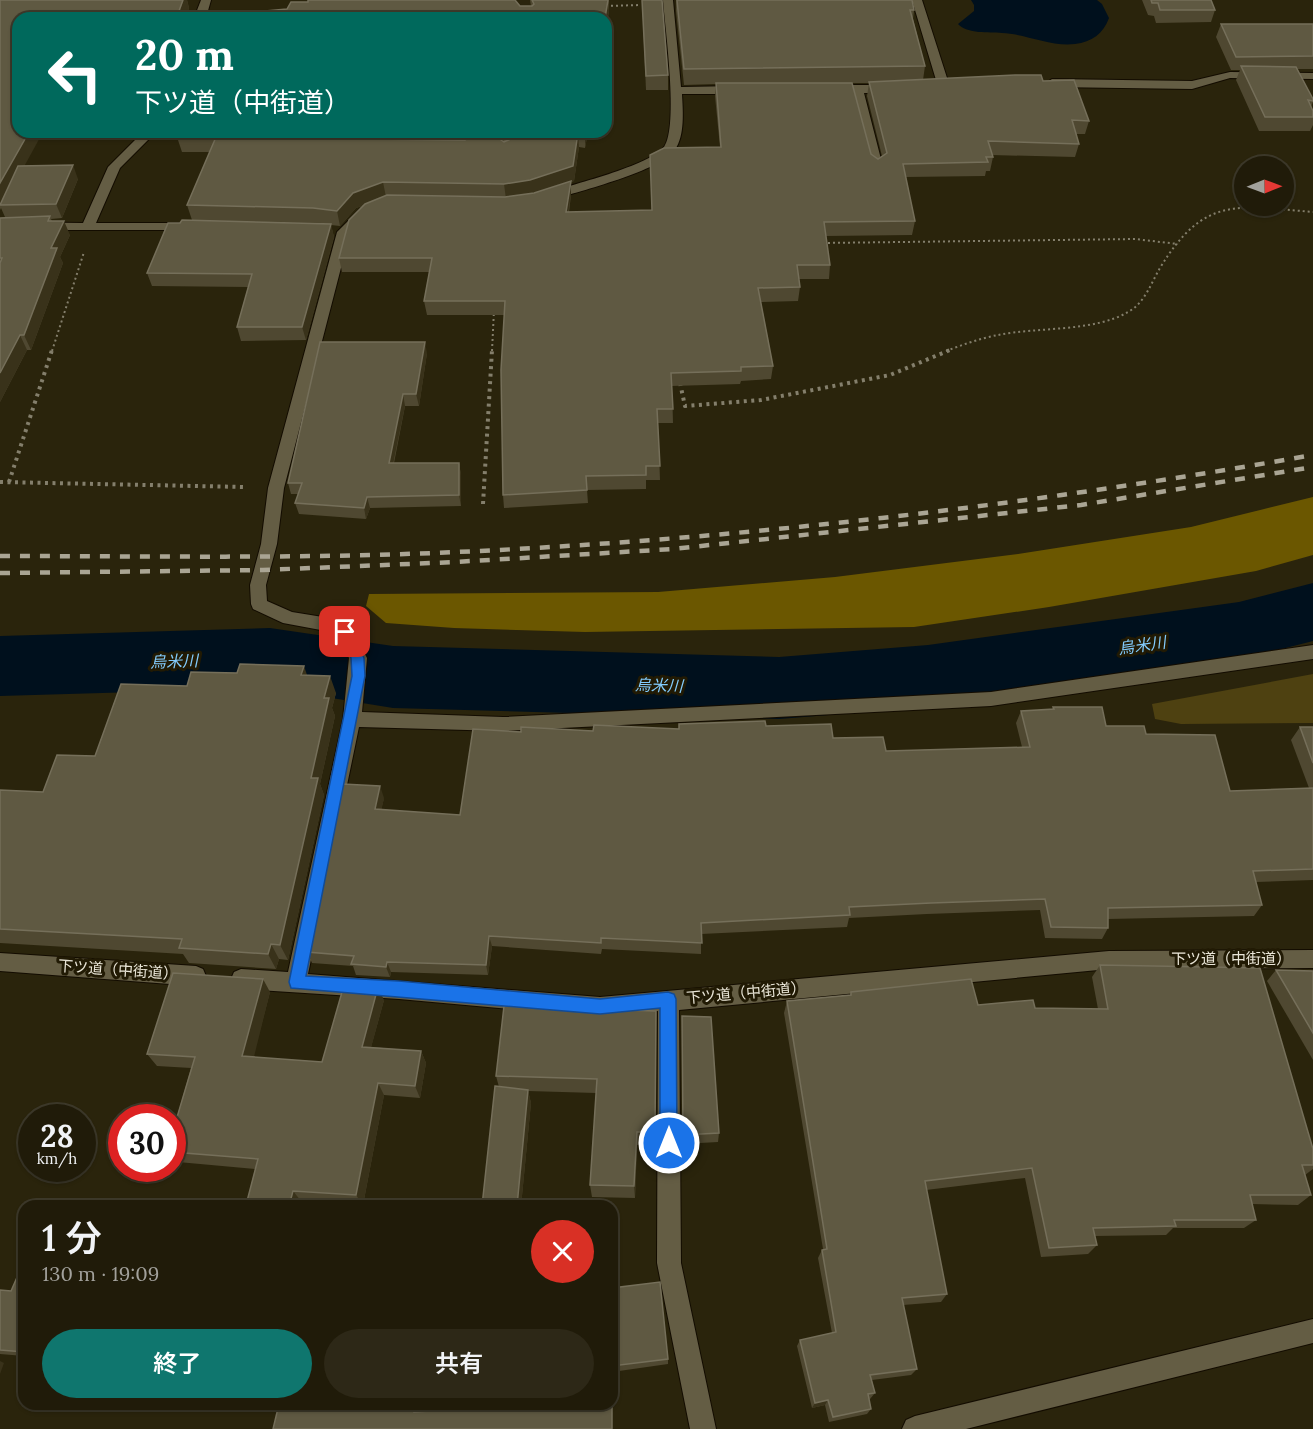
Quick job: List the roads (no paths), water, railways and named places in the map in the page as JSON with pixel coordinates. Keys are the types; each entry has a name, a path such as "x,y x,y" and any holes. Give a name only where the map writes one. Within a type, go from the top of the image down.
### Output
{"street":[{"path":"812,89 929,87 948,81 917,0"},
{"path":"534,201 651,162 669,150 676,140 676,91 668,2"},
{"path":"1037,82 1192,85 1230,75 1313,76"},
{"path":"857,89 877,167"},
{"path":"676,91 756,90"},
{"path":"89,224 114,167 144,138"},
{"path":"507,151 510,138"},
{"path":"296,982 352,719 358,658 345,632 329,625 289,618 259,604 258,585 269,544 276,488 339,232 362,213 379,207"},
{"path":"0,226 89,224 208,227"},
{"path":"352,719 502,724 991,699 1313,652"},
{"name":"下ツ道（中街道）","path":"0,962 399,989 600,1007 1109,960 1313,959"},
{"path":"668,999 669,1263 703,1429"},
{"path":"915,1429 1313,1331"}],"water":[{"path":"971,0 1097,0 1102,4 1109,18 1104,29 1092,39 1075,44 1057,44 1011,34 972,31 962,27 958,24 974,11"}],"waterway":[{"name":"烏米川","path":"0,666 270,658 393,677 779,688 928,676 1239,631 1313,612"}],"railway":[{"path":"0,556 343,556 457,552 672,538 780,529 994,504 1313,455"},
{"path":"0,573 263,570 455,562 673,549 1081,505 1313,467"}]}
